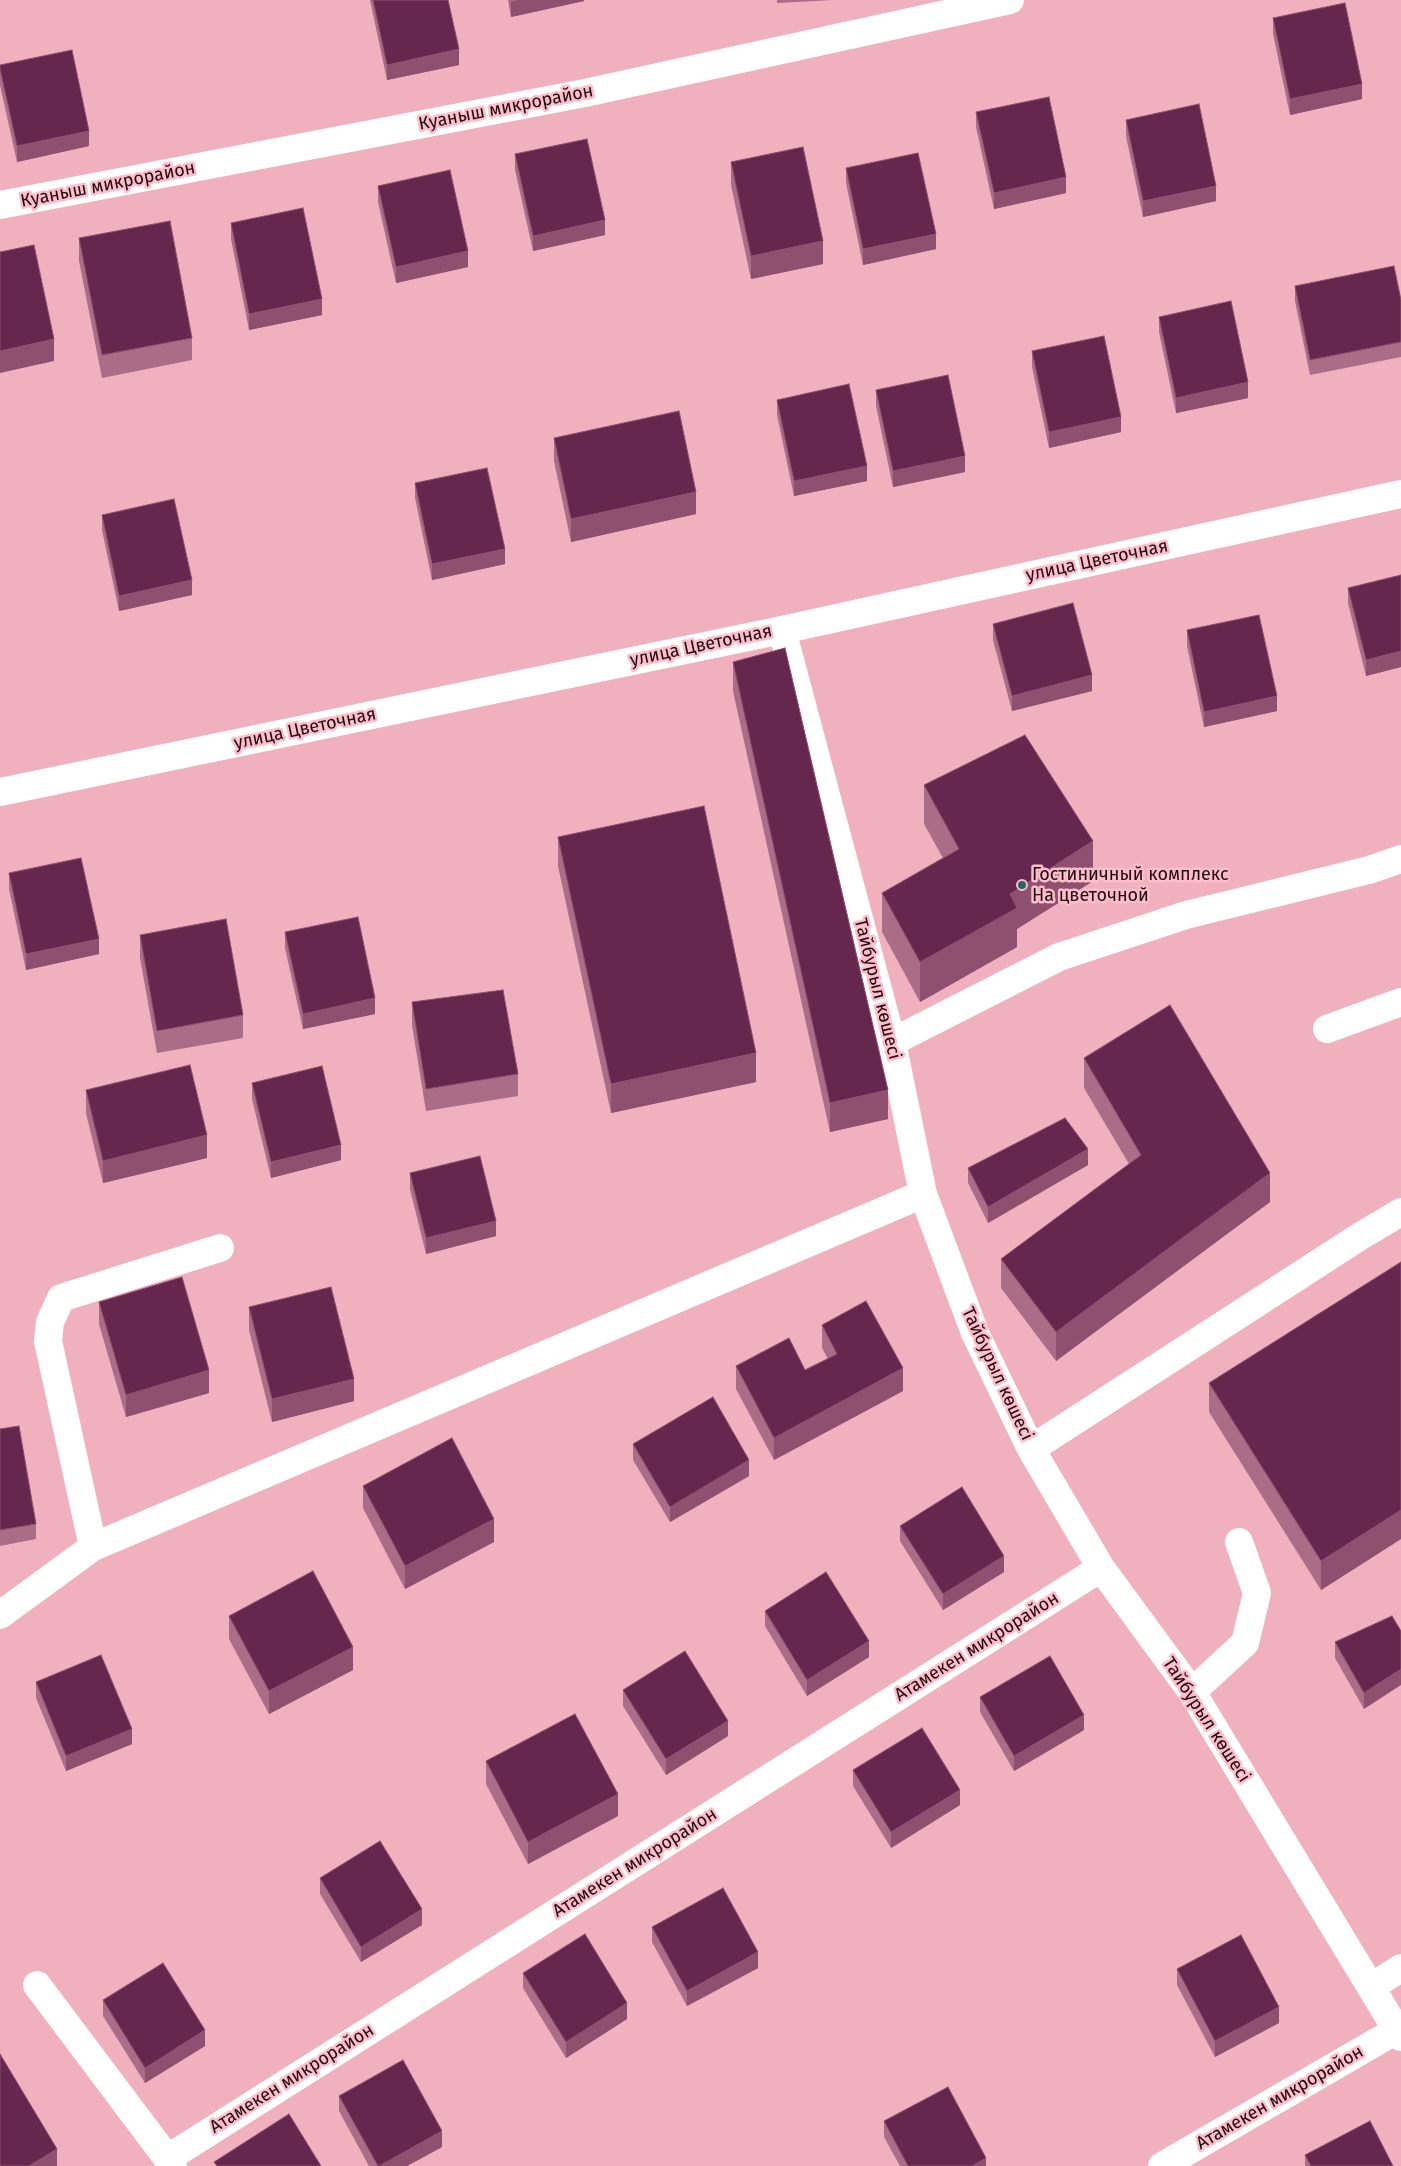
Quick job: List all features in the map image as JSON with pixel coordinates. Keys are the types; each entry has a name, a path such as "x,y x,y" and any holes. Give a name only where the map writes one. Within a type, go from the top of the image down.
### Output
{"street":[{"name":"Куаныш микрорайон","path":"0,206 585,93 1010,0"},
{"name":"улица Цветочная","path":"0,792 782,630 1401,494"},
{"name":"Тайбурыл көшесі","path":"782,630 892,1042 923,1194 975,1332 1031,1449 1101,1568 1192,1692 1399,2033"},
{"path":"892,1042 1059,957 1186,915 1369,870 1401,859"},
{"path":"1327,1029 1401,1002"},
{"path":"0,1615 93,1547 923,1194"},
{"path":"1031,1449 1358,1237 1401,1212"},
{"path":"93,1547 48,1341 50,1322 61,1298 220,1248"},
{"path":"1192,1692 1245,1643 1257,1594 1239,1542"},
{"name":"Атамекен микрорайон","path":"171,2162 1101,1568"},
{"path":"1371,1987 1401,1968"},
{"path":"37,1985 171,2162"},
{"name":"Атамекен микрорайон","path":"1162,2166 1399,2033"}],"building":[{"path":"373,0 448,0 459,49 387,65"},
{"path":"1345,3 1362,84 1290,99 1273,18"},
{"path":"72,50 89,131 17,146 0,65"},
{"path":"1049,97 1066,177 994,193 976,112"},
{"path":"1199,104 1216,186 1143,201 1126,120"},
{"path":"587,139 605,220 533,236 515,154"},
{"path":"803,147 823,241 751,256 731,162"},
{"path":"918,153 936,234 863,249 846,168"},
{"path":"450,170 468,251 396,267 378,186"},
{"path":"303,208 322,299 249,314 231,223"},
{"path":"170,221 192,338 102,355 79,238"},
{"path":"34,245 54,339 0,351 0,252"},
{"path":"1394,266 1401,300 1401,342 1310,360 1295,286"},
{"path":"1231,301 1248,382 1176,398 1159,317"},
{"path":"1104,336 1121,417 1049,432 1032,351"},
{"path":"948,375 965,456 893,471 876,390"},
{"path":"849,384 867,466 794,481 777,400"},
{"path":"679,411 696,492 571,519 554,438"},
{"path":"487,468 505,549 432,564 415,483"},
{"path":"174,499 192,580 119,596 102,515"},
{"path":"1401,575 1401,651 1366,660 1348,588"},
{"path":"1073,603 1092,675 1012,696 993,624"},
{"path":"1259,615 1277,696 1204,712 1187,630"},
{"path":"785,648 888,1090 830,1103 733,662"},
{"name":"Гостиничный комплекс На цветочной","path":"1025,735 1093,841 1010,894 1017,908 920,962 882,893 959,849 924,785"},
{"path":"704,806 756,1053 611,1084 558,837"},
{"path":"81,858 99,939 26,954 9,873"},
{"path":"358,917 375,998 303,1014 285,932"},
{"path":"226,919 243,1015 157,1031 140,935"},
{"path":"503,990 518,1074 426,1089 412,1002"},
{"path":"1170,1005 1270,1173 1056,1332 1001,1259 1141,1155 1084,1058"},
{"path":"190,1065 207,1135 103,1161 86,1090"},
{"path":"322,1066 341,1145 271,1162 252,1083"},
{"path":"1065,1118 1088,1149 988,1207 968,1168"},
{"path":"480,1156 496,1221 426,1238 410,1173"},
{"path":"1401,1262 1401,1510 1321,1561 1209,1383"},
{"path":"182,1277 209,1370 126,1395 99,1302"},
{"path":"331,1287 354,1379 272,1399 249,1307"},
{"path":"866,1301 903,1368 774,1438 736,1366 789,1338 805,1370 837,1354 822,1325"},
{"path":"713,1397 749,1460 670,1507 633,1444"},
{"path":"19,1426 36,1524 0,1530 0,1429"},
{"path":"452,1438 494,1519 405,1566 363,1486"},
{"path":"962,1487 1004,1556 943,1594 900,1526"},
{"path":"313,1571 353,1647 269,1691 229,1616"},
{"path":"826,1572 869,1641 807,1680 765,1611"},
{"path":"1392,1616 1401,1631 1401,1669 1364,1693 1335,1642"},
{"path":"685,1651 728,1721 666,1759 623,1690"},
{"path":"101,1655 132,1729 66,1756 36,1682"},
{"path":"1050,1656 1084,1715 1014,1756 980,1697"},
{"path":"575,1714 618,1794 528,1842 486,1761"},
{"path":"922,1728 960,1790 891,1832 853,1770"},
{"path":"380,1841 422,1909 361,1947 320,1878"},
{"path":"723,1888 758,1952 687,1991 652,1927"},
{"path":"585,1934 627,2003 566,2042 523,1973"},
{"path":"1241,1935 1279,2007 1215,2041 1177,1969"},
{"path":"163,1963 205,2030 145,2068 103,2000"},
{"path":"0,2054 57,2149 29,2166 0,2166"},
{"path":"403,2060 442,2131 378,2166 339,2096"},
{"path":"948,2087 986,2158 972,2166 908,2166 884,2121"},
{"path":"289,2114 321,2166 217,2166 214,2162"},
{"path":"1370,2121 1393,2166 1311,2166 1305,2155"}],"place":[{"name":"Гостиничный комплекс На цветочной","path":"1022,885"}]}
